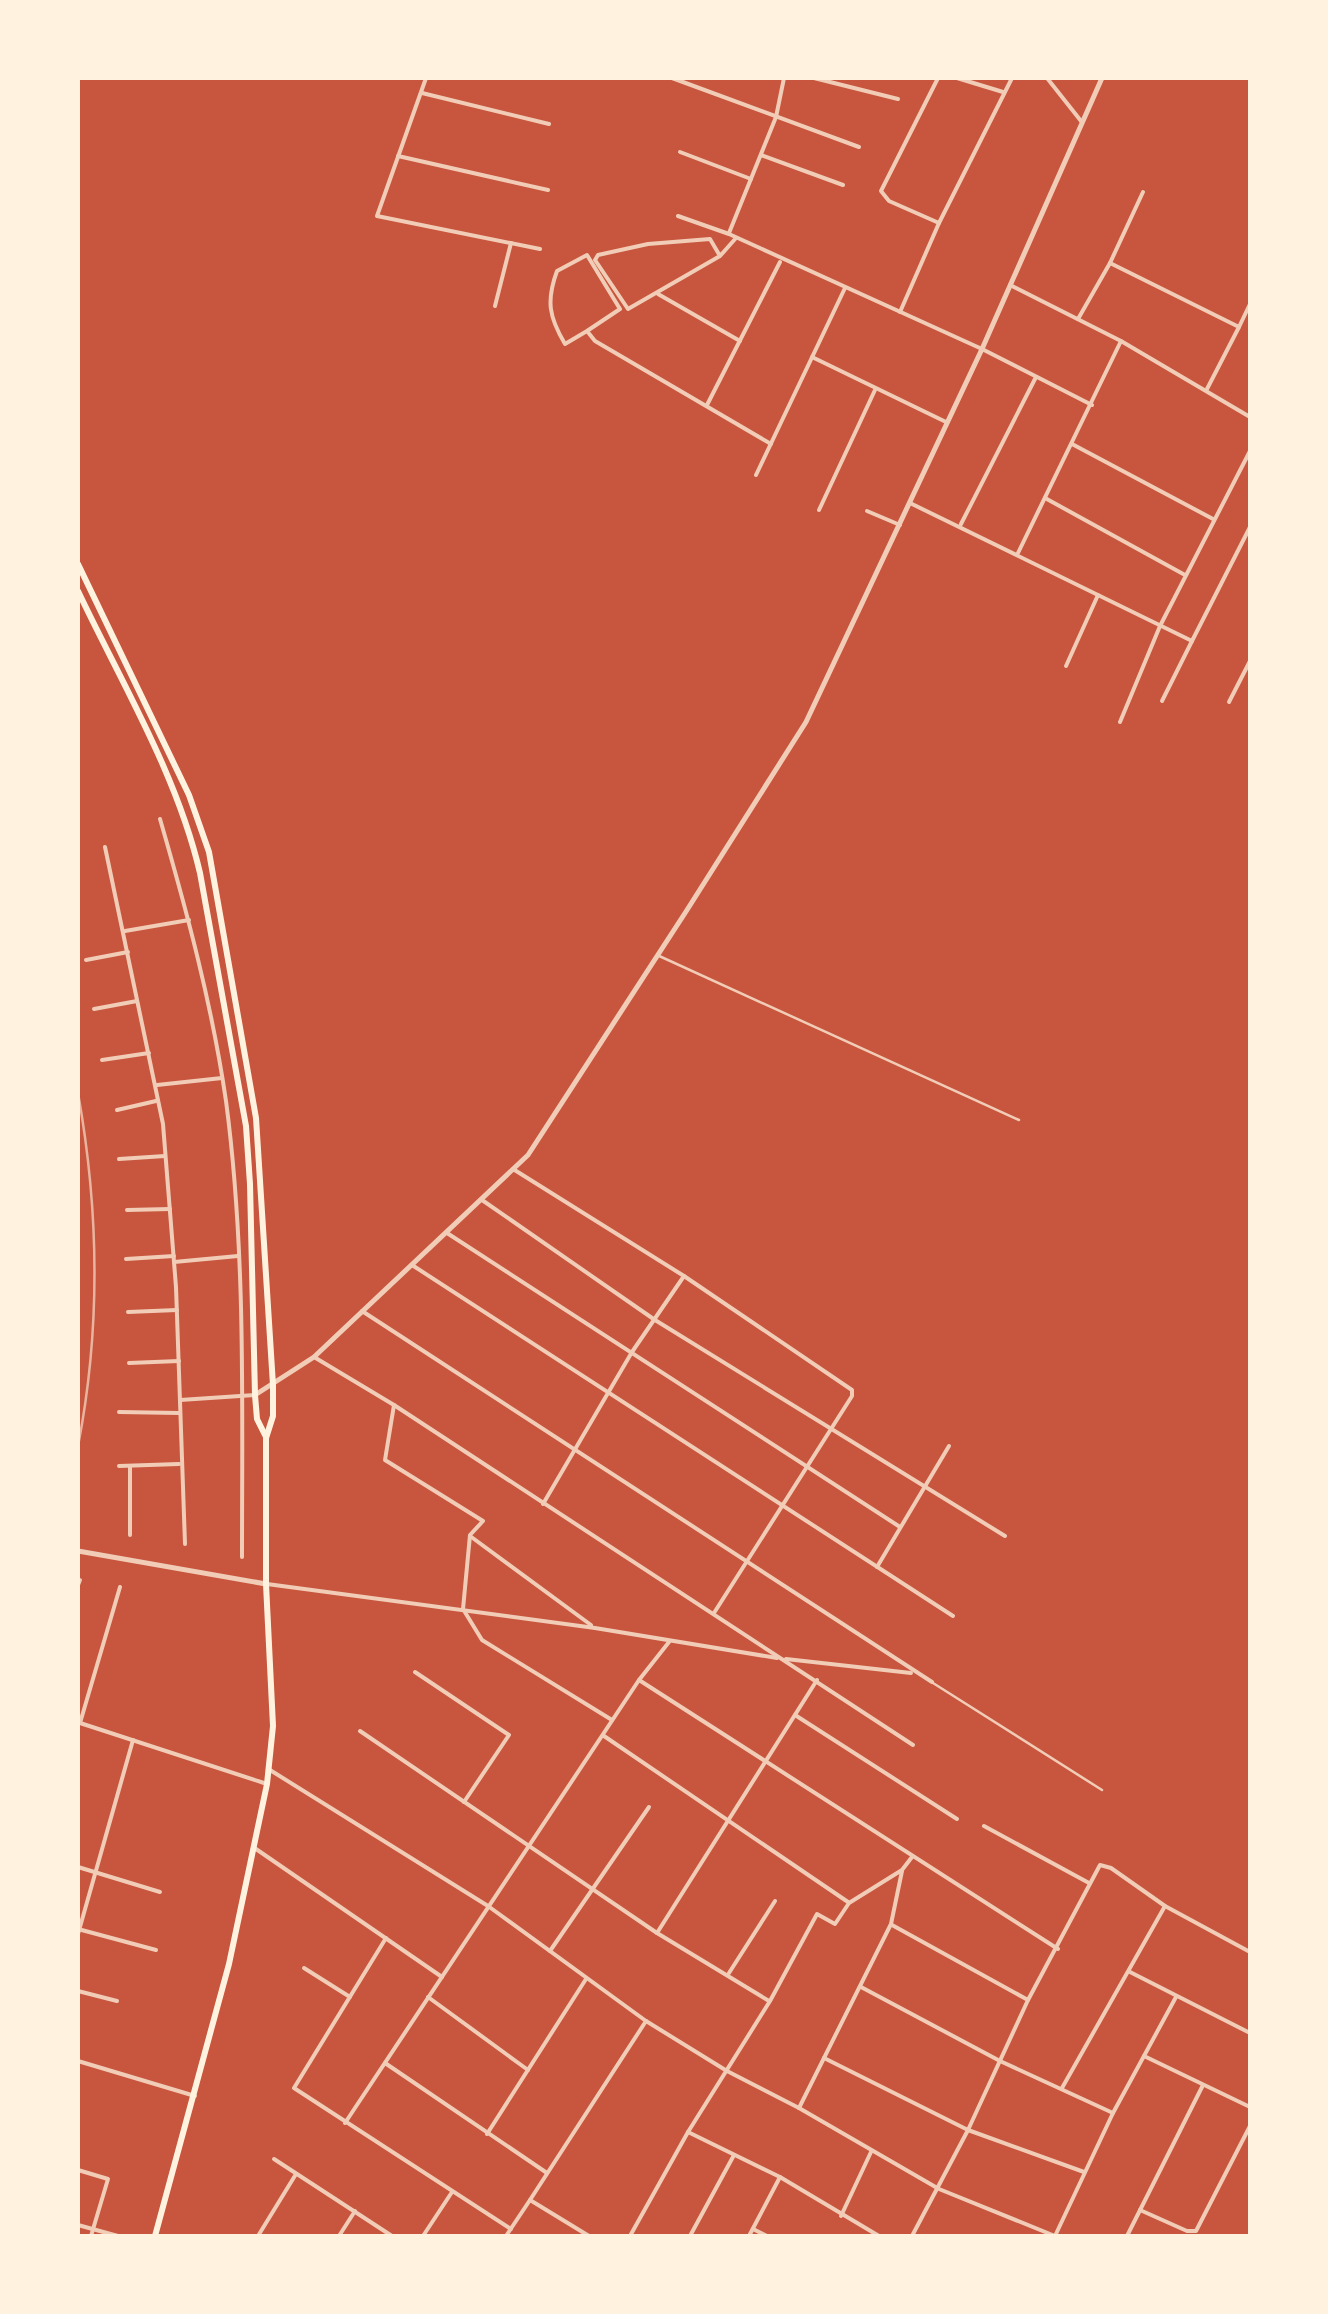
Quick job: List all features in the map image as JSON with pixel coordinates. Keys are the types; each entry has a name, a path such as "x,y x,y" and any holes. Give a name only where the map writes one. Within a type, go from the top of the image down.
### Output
{"main road":[{"path":"78,564 189,795 209,852 256,1118 273,1385 273,1416 266,1438 266,1584 273,1726 267,1784 195,2096 155,2236"},
{"path":"78,591 193,841 246,1126 255,1395 258,1419 266,1438"},
{"path":"162,767 172,762"}],"street":[{"path":"426,78 377,216 540,249"},
{"path":"672,78 859,147"},
{"path":"729,234 776,117 784,78"},
{"path":"814,78 898,99"},
{"path":"938,78 881,191 889,200 940,223"},
{"path":"957,78 1003,92"},
{"path":"900,312 1012,78"},
{"path":"1047,78 1082,123"},
{"path":"180,1400 255,1395 314,1357 528,1156 806,722 982,349 1102,78"},
{"path":"421,92 549,124"},
{"path":"680,152 752,179"},
{"path":"762,155 843,185"},
{"path":"398,156 548,190"},
{"path":"1078,319 1143,192"},
{"path":"678,216 729,234 982,349 1092,405"},
{"path":"720,256 710,239 648,244 596,257 628,308 720,256 736,238"},
{"path":"495,306 511,243"},
{"path":"587,255 620,309 587,331 565,344 549,317 549,293 558,270 587,255"},
{"path":"708,405 781,260"},
{"path":"1110,263 1240,327"},
{"path":"1009,284 1120,341 1250,417"},
{"path":"756,475 845,288"},
{"path":"658,294 740,341"},
{"path":"1207,390 1250,304"},
{"path":"587,331 595,342 771,444"},
{"path":"1017,554 1120,341"},
{"path":"812,357 946,422"},
{"path":"960,526 1036,377"},
{"path":"818,510 874,390"},
{"path":"1071,444 1214,519"},
{"path":"1120,722 1160,626 1250,451"},
{"path":"1045,498 1185,575"},
{"path":"910,503 1192,641"},
{"path":"868,511 900,526"},
{"path":"1162,701 1248,540 1250,527"},
{"path":"1066,666 1098,595"},
{"path":"1229,702 1250,661"},
{"path":"160,819 189,920 222,1078 234,1184 242,1398 242,1557"},
{"path":"106,847 156,1085 166,1156 177,1310 185,1544"},
{"path":"124,931 189,920"},
{"path":"86,960 128,952"},
{"path":"94,1009 137,1000"},
{"path":"102,1060 149,1053"},
{"path":"156,1085 222,1078"},
{"path":"117,1110 158,1100"},
{"path":"120,1159 166,1156"},
{"path":"513,1169 848,1385 852,1396 714,1613"},
{"path":"482,1200 655,1320 1005,1536"},
{"path":"127,1210 170,1209"},
{"path":"448,1232 900,1527"},
{"path":"126,1258 238,1256"},
{"path":"412,1266 953,1616"},
{"path":"543,1504 632,1352 684,1276"},
{"path":"128,1312 177,1310"},
{"path":"362,1311 932,1682"},
{"path":"314,1357 394,1405 914,1745"},
{"path":"128,1363 179,1361"},
{"path":"394,1405 385,1460 484,1521 470,1536 464,1609 482,1640 612,1720"},
{"path":"119,1412 180,1413"},
{"path":"877,1568 948,1446"},
{"path":"118,1466 180,1464"},
{"path":"130,1466 130,1536"},
{"path":"470,1536 595,1628"},
{"path":"78,1550 266,1584 595,1628 782,1659 916,1673"},
{"path":"120,1587 80,1723 267,1784"},
{"path":"346,2123 612,1720 668,1642"},
{"path":"415,1672 509,1734 464,1802"},
{"path":"639,1680 1058,1949"},
{"path":"657,1932 817,1680"},
{"path":"795,1715 957,1819"},
{"path":"360,1731 594,1891 770,2002"},
{"path":"604,1736 849,1903"},
{"path":"133,1740 78,1931 156,1950"},
{"path":"268,1769 488,1906 586,1980 727,2071 799,2108 938,2190 1055,2236 1113,2113 1176,1997"},
{"path":"550,1951 649,1807"},
{"path":"984,1826 1089,1883"},
{"path":"254,1848 442,1976"},
{"path":"630,2236 688,2132 770,2002 817,1914 835,1924 849,1903 902,1870 912,1857"},
{"path":"912,2236 968,2130 1028,2000 1100,1866 1111,1868 1165,1906 1250,1952"},
{"path":"78,1867 160,1892"},
{"path":"799,2108 891,1924 902,1870"},
{"path":"728,1975 776,1901"},
{"path":"1062,2088 1165,1906"},
{"path":"891,1924 1028,2000"},
{"path":"386,1938 294,2088 511,2228"},
{"path":"304,1968 350,1997"},
{"path":"1129,1972 1250,2033"},
{"path":"487,2134 586,1980"},
{"path":"861,1988 1113,2113"},
{"path":"78,1991 116,2001"},
{"path":"428,1997 528,2070"},
{"path":"506,2236 646,2021"},
{"path":"1144,2056 1250,2107"},
{"path":"824,2058 968,2130 1084,2172"},
{"path":"78,2061 195,2096"},
{"path":"385,2063 547,2173"},
{"path":"1127,2236 1202,2085"},
{"path":"1140,2210 1187,2231 1196,2231 1250,2126"},
{"path":"688,2132 780,2177 879,2236"},
{"path":"841,2216 871,2152"},
{"path":"690,2236 734,2154"},
{"path":"274,2159 392,2236"},
{"path":"78,2170 108,2179 91,2236"},
{"path":"258,2236 296,2174"},
{"path":"749,2236 780,2177"},
{"path":"423,2236 452,2192"},
{"path":"530,2200 589,2236"},
{"path":"340,2236 355,2211"},
{"path":"78,2225 118,2236"},
{"path":"753,2229 766,2236"}],"lane":[{"path":"656,954 1019,1120"},
{"path":"932,1682 1102,1790"}],"railway":[{"path":"78,1093 90,1181 94,1269 91,1358 78,1446"}]}
